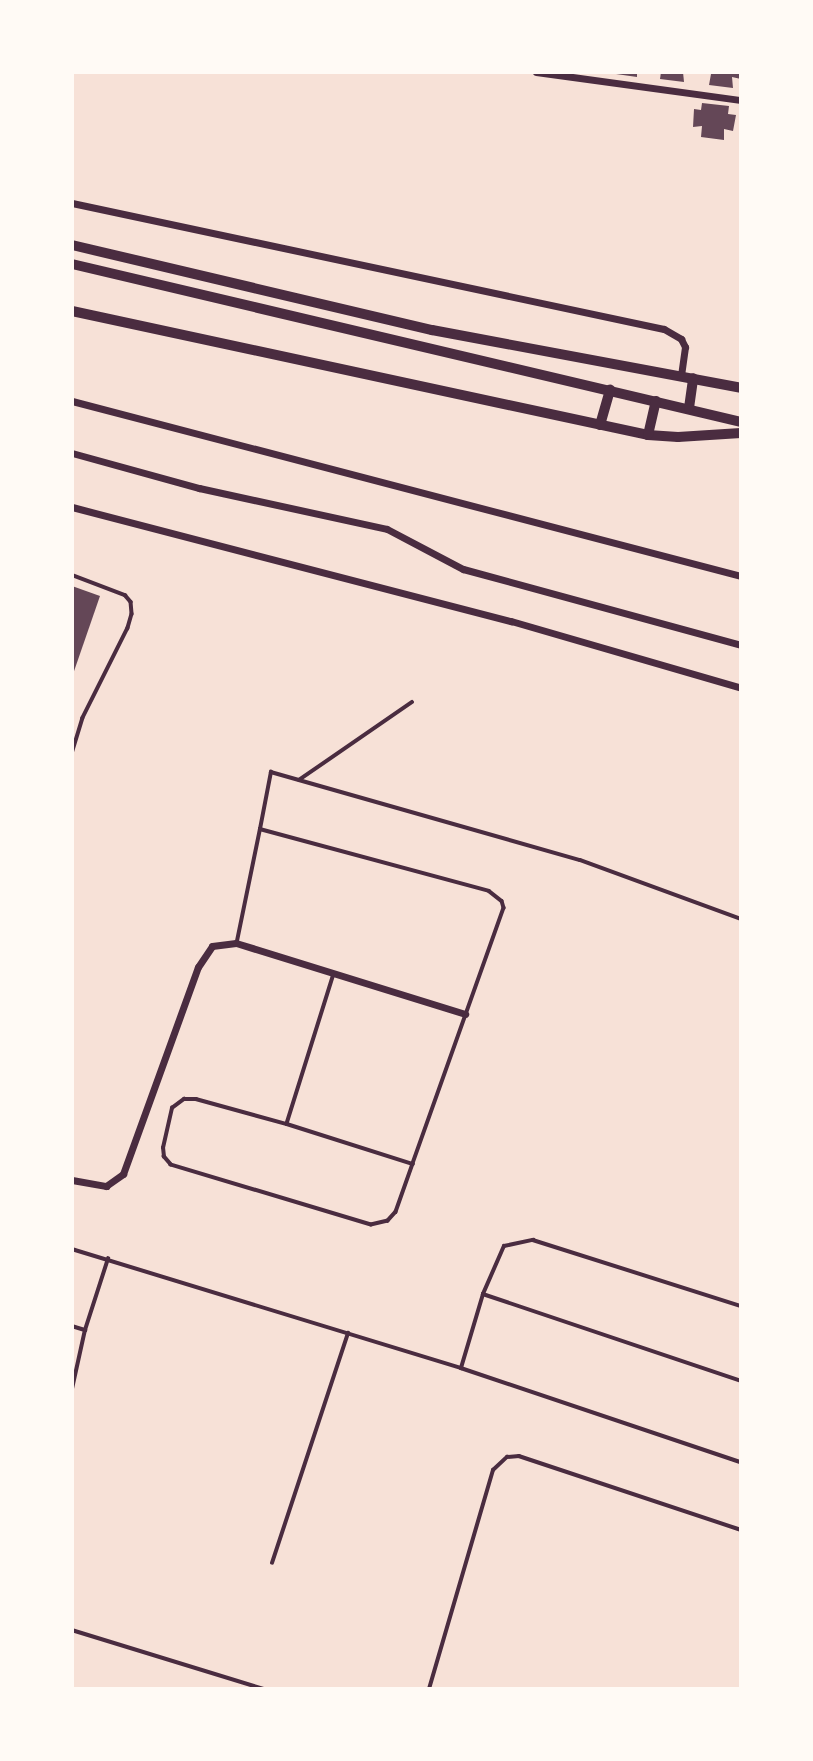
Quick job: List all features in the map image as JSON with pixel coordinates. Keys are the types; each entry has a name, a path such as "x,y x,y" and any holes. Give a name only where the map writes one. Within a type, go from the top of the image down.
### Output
{"main road":[{"path":"72,245 432,330 741,388"},
{"path":"72,264 741,422"},
{"path":"72,311 648,435 678,437 741,433"},
{"path":"687,377 689,408"},
{"path":"600,425 610,389"},
{"path":"648,435 656,401"}],"street":[{"path":"536,72 741,100"},
{"path":"72,203 664,329 681,339 685,348 687,377"},
{"path":"72,401 741,576"},
{"path":"72,453 199,488 387,529 417,543 454,566 741,645"},
{"path":"72,507 511,621 741,688"},
{"path":"72,1180 106,1186 123,1174 198,967 212,947 236,943 465,1014"}],"lane":[{"path":"72,576 125,595 131,602 132,614 128,628 83,718 72,754"},
{"path":"299,780 412,702"},
{"path":"236,943 271,772 580,860 741,919"},
{"path":"260,829 497,894 502,901 504,915 465,1014 413,1164 396,1212 388,1221 371,1225 171,1165 164,1157 163,1148 172,1108 184,1099 196,1099 287,1124 413,1164"},
{"path":"287,1124 335,972"},
{"path":"461,1368 483,1294 504,1246 533,1240 741,1306"},
{"path":"72,1249 461,1368 741,1462"},
{"path":"72,1389 85,1331 108,1259"},
{"path":"483,1294 741,1381"},
{"path":"72,1326 85,1331"},
{"path":"272,1563 348,1333"},
{"path":"429,1689 494,1470 507,1457 519,1456 741,1530"},
{"path":"72,1630 264,1689"}],"building":[{"path":"637,72 637,77 609,73"},
{"path":"661,72 683,72 684,82 660,79"},
{"path":"702,72 741,72 741,79 732,77 733,88 709,85 711,74"},
{"path":"702,103 729,106 728,114 736,115 733,131 724,129 724,140 701,137 702,126 693,127 694,109 701,110"},
{"path":"72,586 100,596 72,677"}]}
